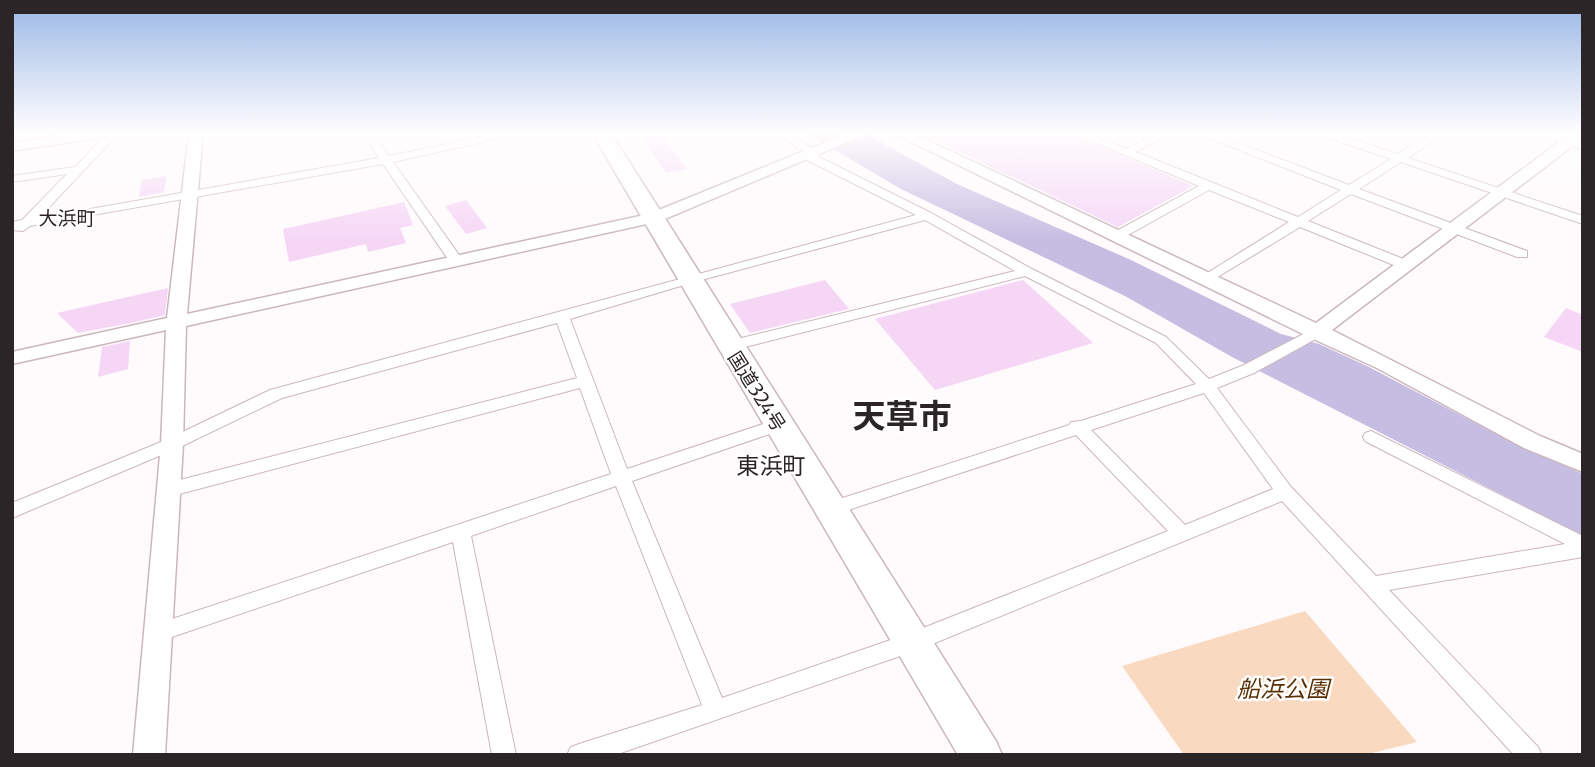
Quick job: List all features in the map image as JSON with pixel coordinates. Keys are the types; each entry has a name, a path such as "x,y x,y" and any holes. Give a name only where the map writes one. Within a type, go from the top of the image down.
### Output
{"highway":[{"name":"国道324号","path":"623,169 981,755"}],"street":[{"path":"149,755 172,444 176,324 193,169"},
{"path":"19,225 337,169"},
{"path":"392,169 457,262"},
{"path":"12,358 654,218 779,169"},
{"path":"843,169 1027,272 1161,340 1207,386 1284,492 1530,755"},
{"path":"973,169 1206,280 1312,335 1384,363 1532,442 1583,464"},
{"path":"1165,169 1406,265"},
{"path":"1294,169 1522,254"},
{"path":"1206,280 1383,169"},
{"path":"1431,169 1583,220"},
{"path":"830,509 1077,426 1207,386 1249,369 1312,335 1537,169"},
{"path":"12,180 75,170"},
{"path":"12,237 19,225 75,170"},
{"path":"1115,237 1208,186"},
{"path":"12,511 172,444 276,394 562,317 689,279 928,216"},
{"path":"729,346 1027,272"},
{"path":"562,317 621,476 716,711"},
{"path":"168,490 586,382"},
{"path":"157,633 778,425"},
{"path":"1077,426 1182,534"},
{"path":"1371,437 1583,547"},
{"path":"579,755 716,711 913,642 1284,492"},
{"path":"460,530 504,755"},
{"path":"1371,585 1583,547"}],"green space":[{"name":"船浜公園","path":"1305,611 1417,742 1364,755 1184,755 1122,666"}],"shaded area":[{"path":"867,169 929,169 957,184 1131,260 1281,334 1319,344 1369,367 1517,445 1583,474 1583,536 1232,357 1125,296 901,189"}],"building":[{"path":"663,169 687,169 666,173"},
{"path":"995,169 1153,169 1193,186 1118,227"},
{"path":"167,176 164,192 139,197 142,180"},
{"path":"466,200 487,228 466,234 445,206"},
{"path":"404,202 413,225 400,228 406,243 368,252 366,244 289,262 283,229"},
{"path":"825,280 849,309 750,333 730,304"},
{"path":"1023,280 1093,343 935,390 875,319"},
{"path":"168,288 165,315 131,323 78,333 57,313"},
{"path":"1566,308 1583,315 1583,352 1544,337"},
{"path":"130,341 128,369 98,377 102,347"}],"district":[{"name":"大浜町","path":"67,218"},
{"name":"天草市","path":"902,416"},
{"name":"東浜町","path":"771,465"}]}
